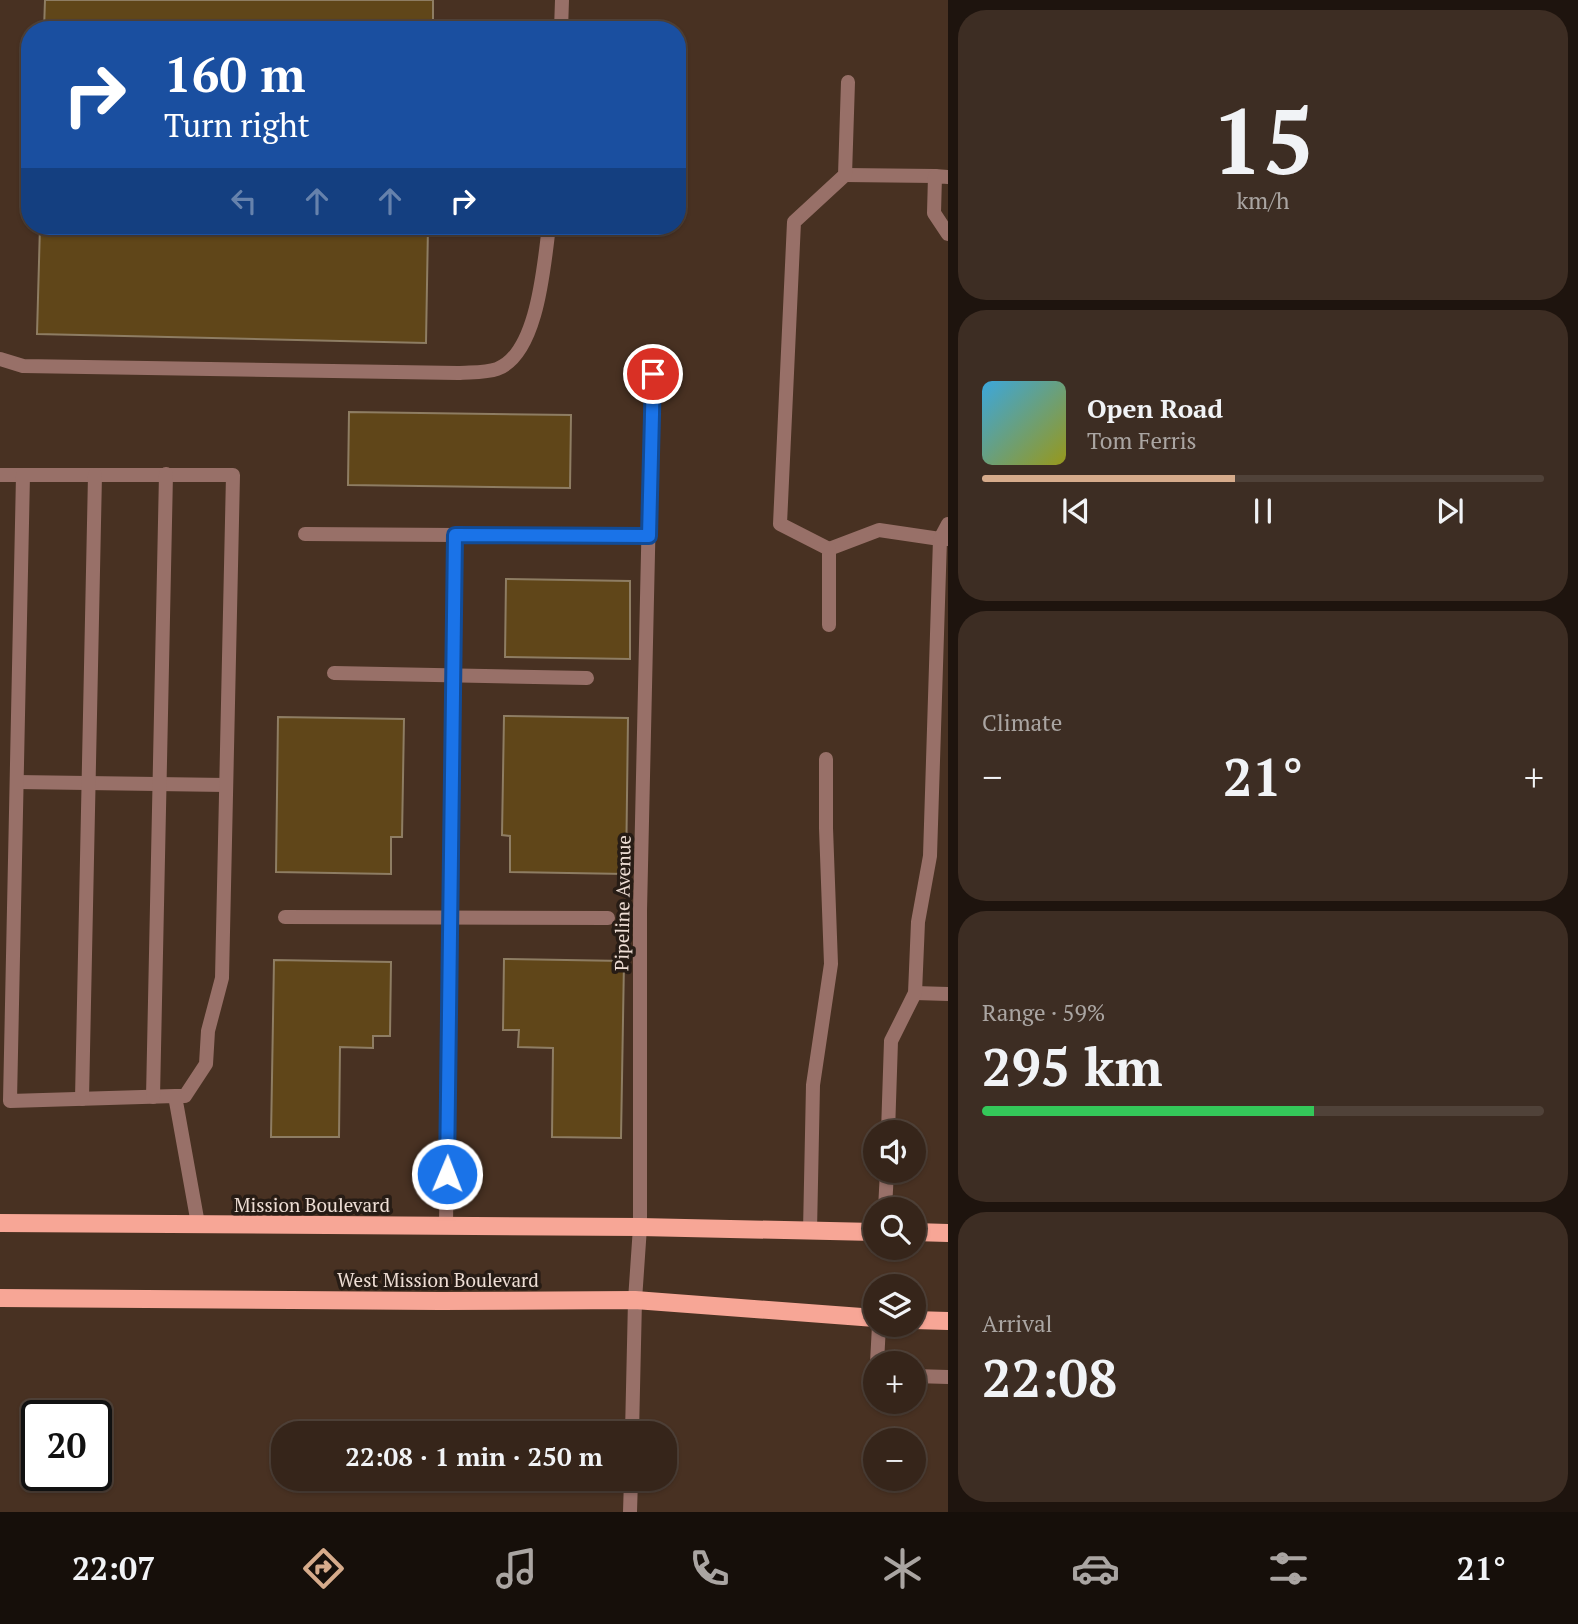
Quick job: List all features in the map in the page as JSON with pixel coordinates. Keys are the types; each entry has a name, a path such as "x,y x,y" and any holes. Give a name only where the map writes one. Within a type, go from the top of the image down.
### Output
{"main road":[{"name":"Mission Boulevard","path":"0,1223 640,1227 863,1232"},
{"path":"926,1233 948,1233"},
{"name":"West Mission Boulevard","path":"0,1298 635,1300 863,1317"},
{"path":"926,1320 948,1321"}],"street":[{"path":"561,21 562,0"},
{"path":"845,175 848,82"},
{"path":"944,539 879,530 830,549 780,524 794,222 845,175 941,177 934,213 948,234"},
{"path":"0,359 23,366 458,373 497,369 518,354 539,305 548,235"},
{"name":"Pipeline Avenue","path":"632,1421 640,1227 640,911 653,374"},
{"path":"153,1097 166,474"},
{"path":"0,475 166,474 233,475 222,978 208,1031 206,1064 185,1096 10,1101 23,475"},
{"path":"82,1099 95,475"},
{"path":"888,1120 891,1041 915,993 918,922 930,856 944,539 948,524"},
{"path":"304,534 649,536"},
{"path":"446,1226 455,535"},
{"path":"829,625 830,549"},
{"path":"334,673 587,678"},
{"path":"810,1231 813,1084 831,964 825,828 826,759"},
{"path":"17,782 226,785"},
{"path":"285,917 608,918"},
{"path":"915,993 948,994"},
{"path":"175,1096 198,1224"},
{"path":"926,1376 948,1377"},
{"path":"631,1491 631,1512"}],"building":[{"path":"45,0 433,0 433,21 44,21"},
{"path":"40,235 428,235 426,343 37,334"},
{"path":"349,412 571,415 570,488 348,485"},
{"path":"506,579 630,581 630,659 505,657"},
{"path":"504,716 628,718 626,874 510,872 510,836 502,835"},
{"path":"278,717 404,719 402,837 391,837 391,874 276,872"},
{"path":"504,959 624,961 621,1138 552,1137 553,1048 518,1047 519,1030 503,1030"},
{"path":"274,960 391,962 390,1036 373,1036 373,1048 340,1047 339,1137 271,1137"}],"route":[{"path":"447,1174 455,535 649,536 653,374"}]}
